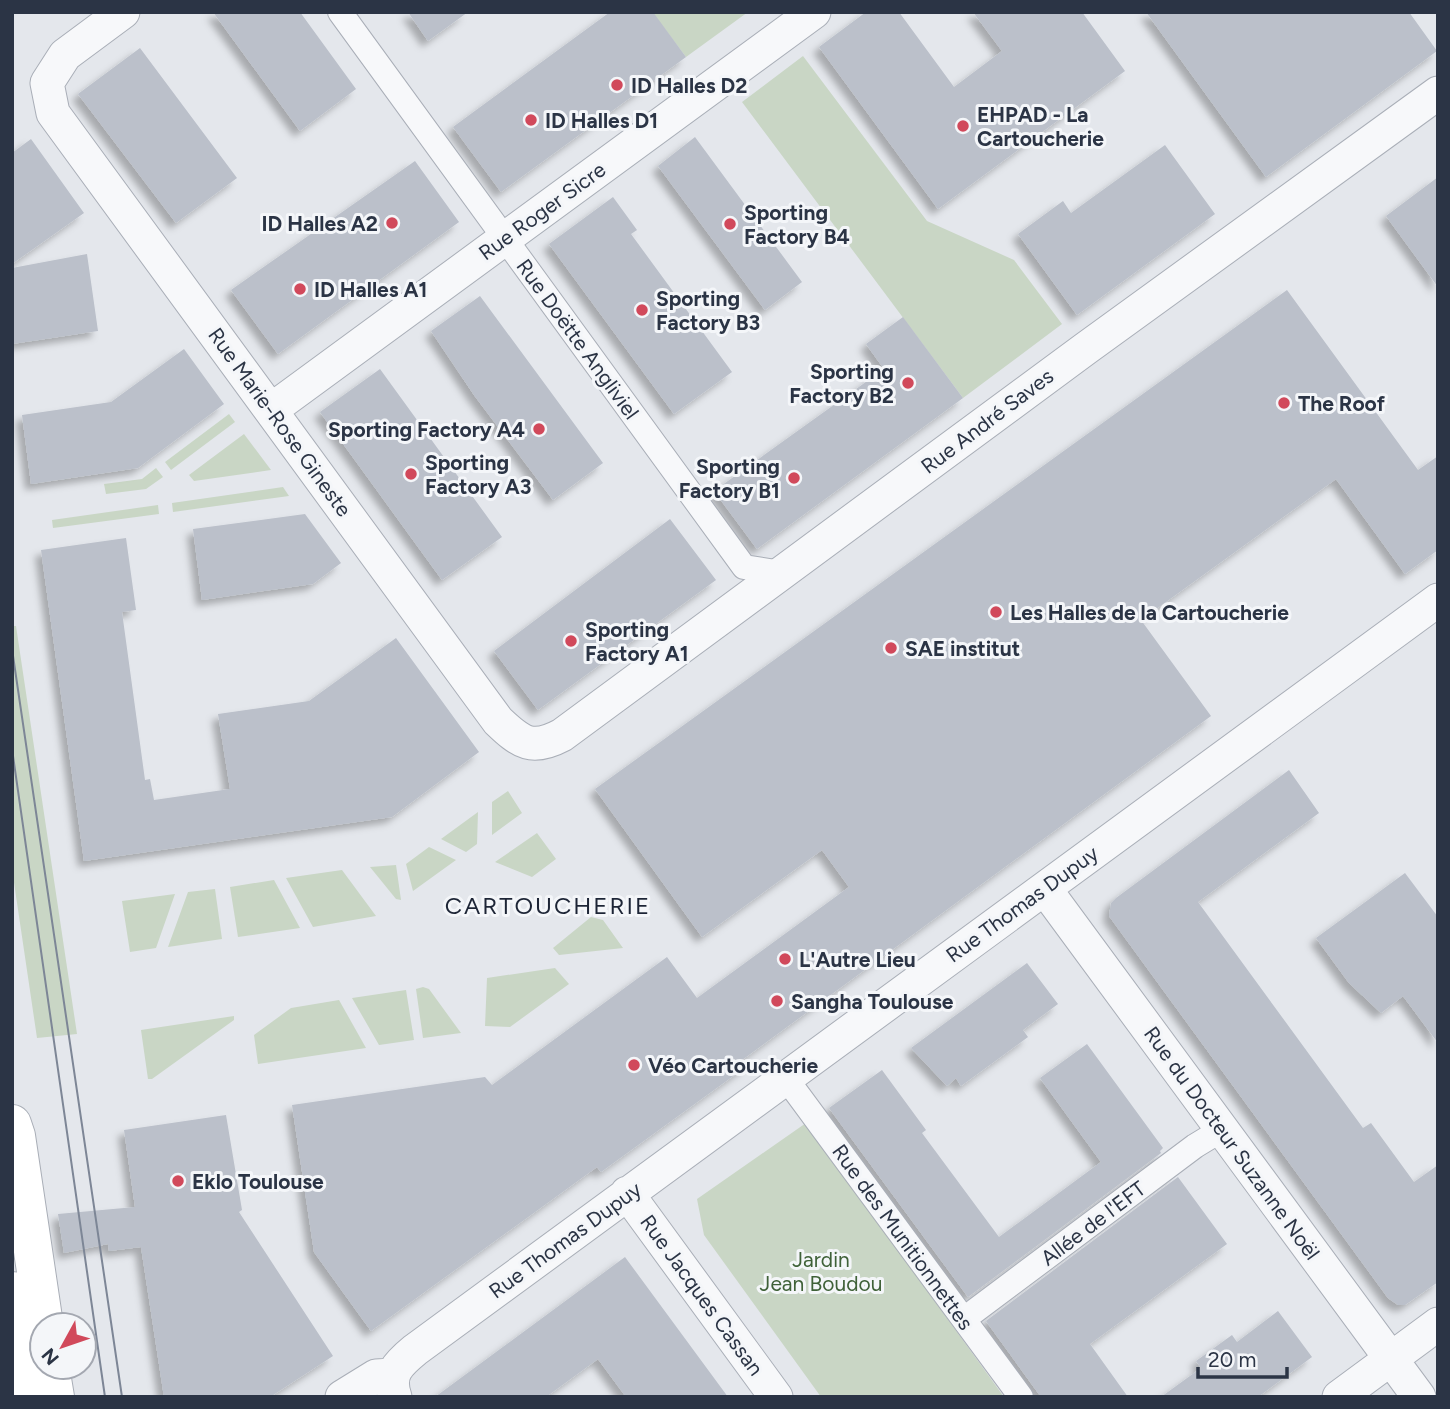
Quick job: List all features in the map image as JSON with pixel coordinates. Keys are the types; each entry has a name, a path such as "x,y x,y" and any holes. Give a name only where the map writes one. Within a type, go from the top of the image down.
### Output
{"main road":[{"path":"12,1124 42,1311"},
{"path":"12,1291 27,1397"}],"street":[{"name":"Rue Marie-Rose Gineste","path":"123,12 65,55 47,83 52,113 498,721 516,738 535,745"},
{"name":"Rue Doëtte Angliviel","path":"340,12 744,567 782,573"},
{"name":"Rue Roger Sicre","path":"271,410 814,12"},
{"name":"Rue André Saves","path":"535,745 548,743 562,735 1096,341 1438,93"},
{"name":"Rue Thomas Dupuy","path":"394,1386 398,1364 415,1350 1438,600"},
{"name":"Rue du Docteur Suzanne Noël","path":"1045,889 1419,1397"},
{"name":"Rue des Munitionnettes","path":"785,1077 1021,1397"},
{"name":"Allée de l'EFT","path":"964,1319 1195,1146 1223,1129"},
{"name":"Rue Jacques Cassan","path":"627,1194 776,1397"},
{"path":"1339,1397 1438,1324"},
{"path":"342,1397 376,1376 394,1386"}],"green space":[{"path":"652,12 748,12 686,57"},
{"path":"803,56 927,221 1014,260 1062,324 963,398 742,102"},
{"path":"229,414 235,422 171,470 165,462"},
{"path":"244,434 271,470 194,481 189,475"},
{"path":"156,468 163,477 146,489 106,494 104,484 142,479"},
{"path":"283,487 289,496 173,512 172,503"},
{"path":"158,505 159,514 53,528 52,520"},
{"path":"12,626 16,626 77,1034 37,1038 12,869"},
{"path":"508,791 522,813 492,835 492,802"},
{"path":"478,812 477,844 466,852 441,839"},
{"path":"537,833 556,859 532,877 495,862"},
{"path":"429,847 456,860 413,891 406,864"},
{"path":"396,865 401,900 396,899 370,867"},
{"path":"342,870 376,916 313,927 286,878"},
{"path":"274,880 300,928 238,937 230,887"},
{"path":"215,889 222,939 168,947 188,892"},
{"path":"175,894 156,948 130,952 122,901"},
{"path":"591,917 603,920 623,948 559,955 553,948"},
{"path":"555,968 569,984 510,1027 485,1026 487,978"},
{"path":"416,989 429,989 461,1033 423,1038"},
{"path":"406,990 414,1040 379,1045 352,998"},
{"path":"339,1000 366,1048 258,1064 254,1035 291,1008"},
{"path":"234,1016 234,1020 152,1079 148,1079 141,1030"},
{"name":"Jardin Jean Boudou","path":"806,1123 1004,1397 821,1397 704,1235 697,1199"}],"building":[{"path":"213,12 300,12 356,89 300,131"},
{"path":"408,12 468,12 428,41"},
{"path":"610,12 653,12 686,57 501,192 453,127"},
{"name":"EHPAD - La Cartoucherie","path":"866,12 899,12 954,87 1002,51 973,12 1082,12 1125,71 938,209 819,47"},
{"path":"1146,12 1409,12 1437,51 1266,177"},
{"path":"140,48 237,178 176,223 78,94"},
{"name":"Sporting Factory B4","path":"695,137 802,282 765,310 658,166"},
{"path":"31,139 84,213 12,264 12,153"},
{"path":"1165,145 1215,214 1077,315 1018,234 1063,201 1071,213"},
{"path":"415,161 459,222 278,354 231,290"},
{"path":"1438,177 1438,287 1386,216"},
{"name":"Sporting Factory B3","path":"613,197 637,230 631,234 732,372 674,414 549,244"},
{"path":"87,254 98,331 12,344 12,268"},
{"path":"1287,290 1418,470 1438,456 1438,550 1405,574 1336,479 1141,620 1211,716 742,1060 747,1066 601,1172 597,1167 371,1331 314,1252 292,1105 485,1077 492,1085 667,957 697,998 849,887 822,850 702,937 595,789"},
{"name":"Sporting Factory A4","path":"480,296 603,463 553,500 474,395 431,331"},
{"path":"903,317 963,398 757,549 714,491 884,369 866,344"},
{"path":"184,349 224,404 138,468 31,484 22,415 111,402"},
{"name":"Sporting Factory A3","path":"380,369 502,537 442,580 320,412"},
{"path":"305,514 341,563 313,584 202,600 193,529"},
{"name":"Sporting Factory A1","path":"670,519 716,580 538,710 494,651"},
{"path":"126,538 136,610 122,612 145,780 150,779 154,800 230,789 218,714 309,701 396,638 479,752 392,817 84,861 41,550"},
{"path":"1289,770 1319,813 1198,902 1363,1128 1371,1123 1414,1182 1438,1165 1438,1282 1405,1305 1398,1305 1388,1298 1109,916 1111,903 1116,898"},
{"path":"1405,873 1438,917 1438,1043 1403,996 1381,1013 1349,983 1316,938"},
{"path":"1027,963 1058,1004 1023,1030 1028,1037 961,1086 956,1078 947,1086 911,1048"},
{"path":"1087,1044 1163,1148 1161,1153 968,1297 829,1108 882,1070 926,1130 922,1133 999,1237 1101,1162 1040,1078"},
{"path":"226,1115 242,1210 239,1212 333,1356 270,1397 164,1397 141,1247 109,1251 108,1244 64,1253 58,1214 135,1207 124,1130"},
{"path":"1178,1177 1227,1244 1090,1344 1128,1397 1041,1397 986,1321"},
{"path":"625,1257 728,1397 626,1397 598,1359 546,1397 435,1397"},
{"path":"1278,1311 1312,1357 1258,1397 1161,1397 1201,1368 1196,1361 1232,1335 1237,1342"}],"tram line":[{"path":"12,649 122,1397"},
{"path":"12,749 105,1397"}],"place":[{"name":"ID Halles D2","path":"617,85"},
{"name":"ID Halles D1","path":"531,120"},
{"name":"EHPAD - La Cartoucherie","path":"963,126"},
{"name":"ID Halles A2","path":"392,223"},
{"name":"Sporting Factory B4","path":"730,224"},
{"name":"ID Halles A1","path":"300,289"},
{"name":"Sporting Factory B3","path":"642,310"},
{"name":"Sporting Factory B2","path":"908,383"},
{"name":"The Roof","path":"1284,403"},
{"name":"Sporting Factory A4","path":"539,429"},
{"name":"Sporting Factory A3","path":"411,474"},
{"name":"Sporting Factory B1","path":"794,478"},
{"name":"Les Halles de la Cartoucherie","path":"996,612"},
{"name":"Sporting Factory A1","path":"571,641"},
{"name":"SAE institut","path":"891,648"},
{"name":"L'Autre Lieu","path":"785,959"},
{"name":"Sangha Toulouse","path":"777,1001"},
{"name":"Véo Cartoucherie","path":"634,1065"},
{"name":"Eklo Toulouse","path":"178,1181"}],"district":[{"name":"CARTOUCHERIE","path":"548,905"}]}
